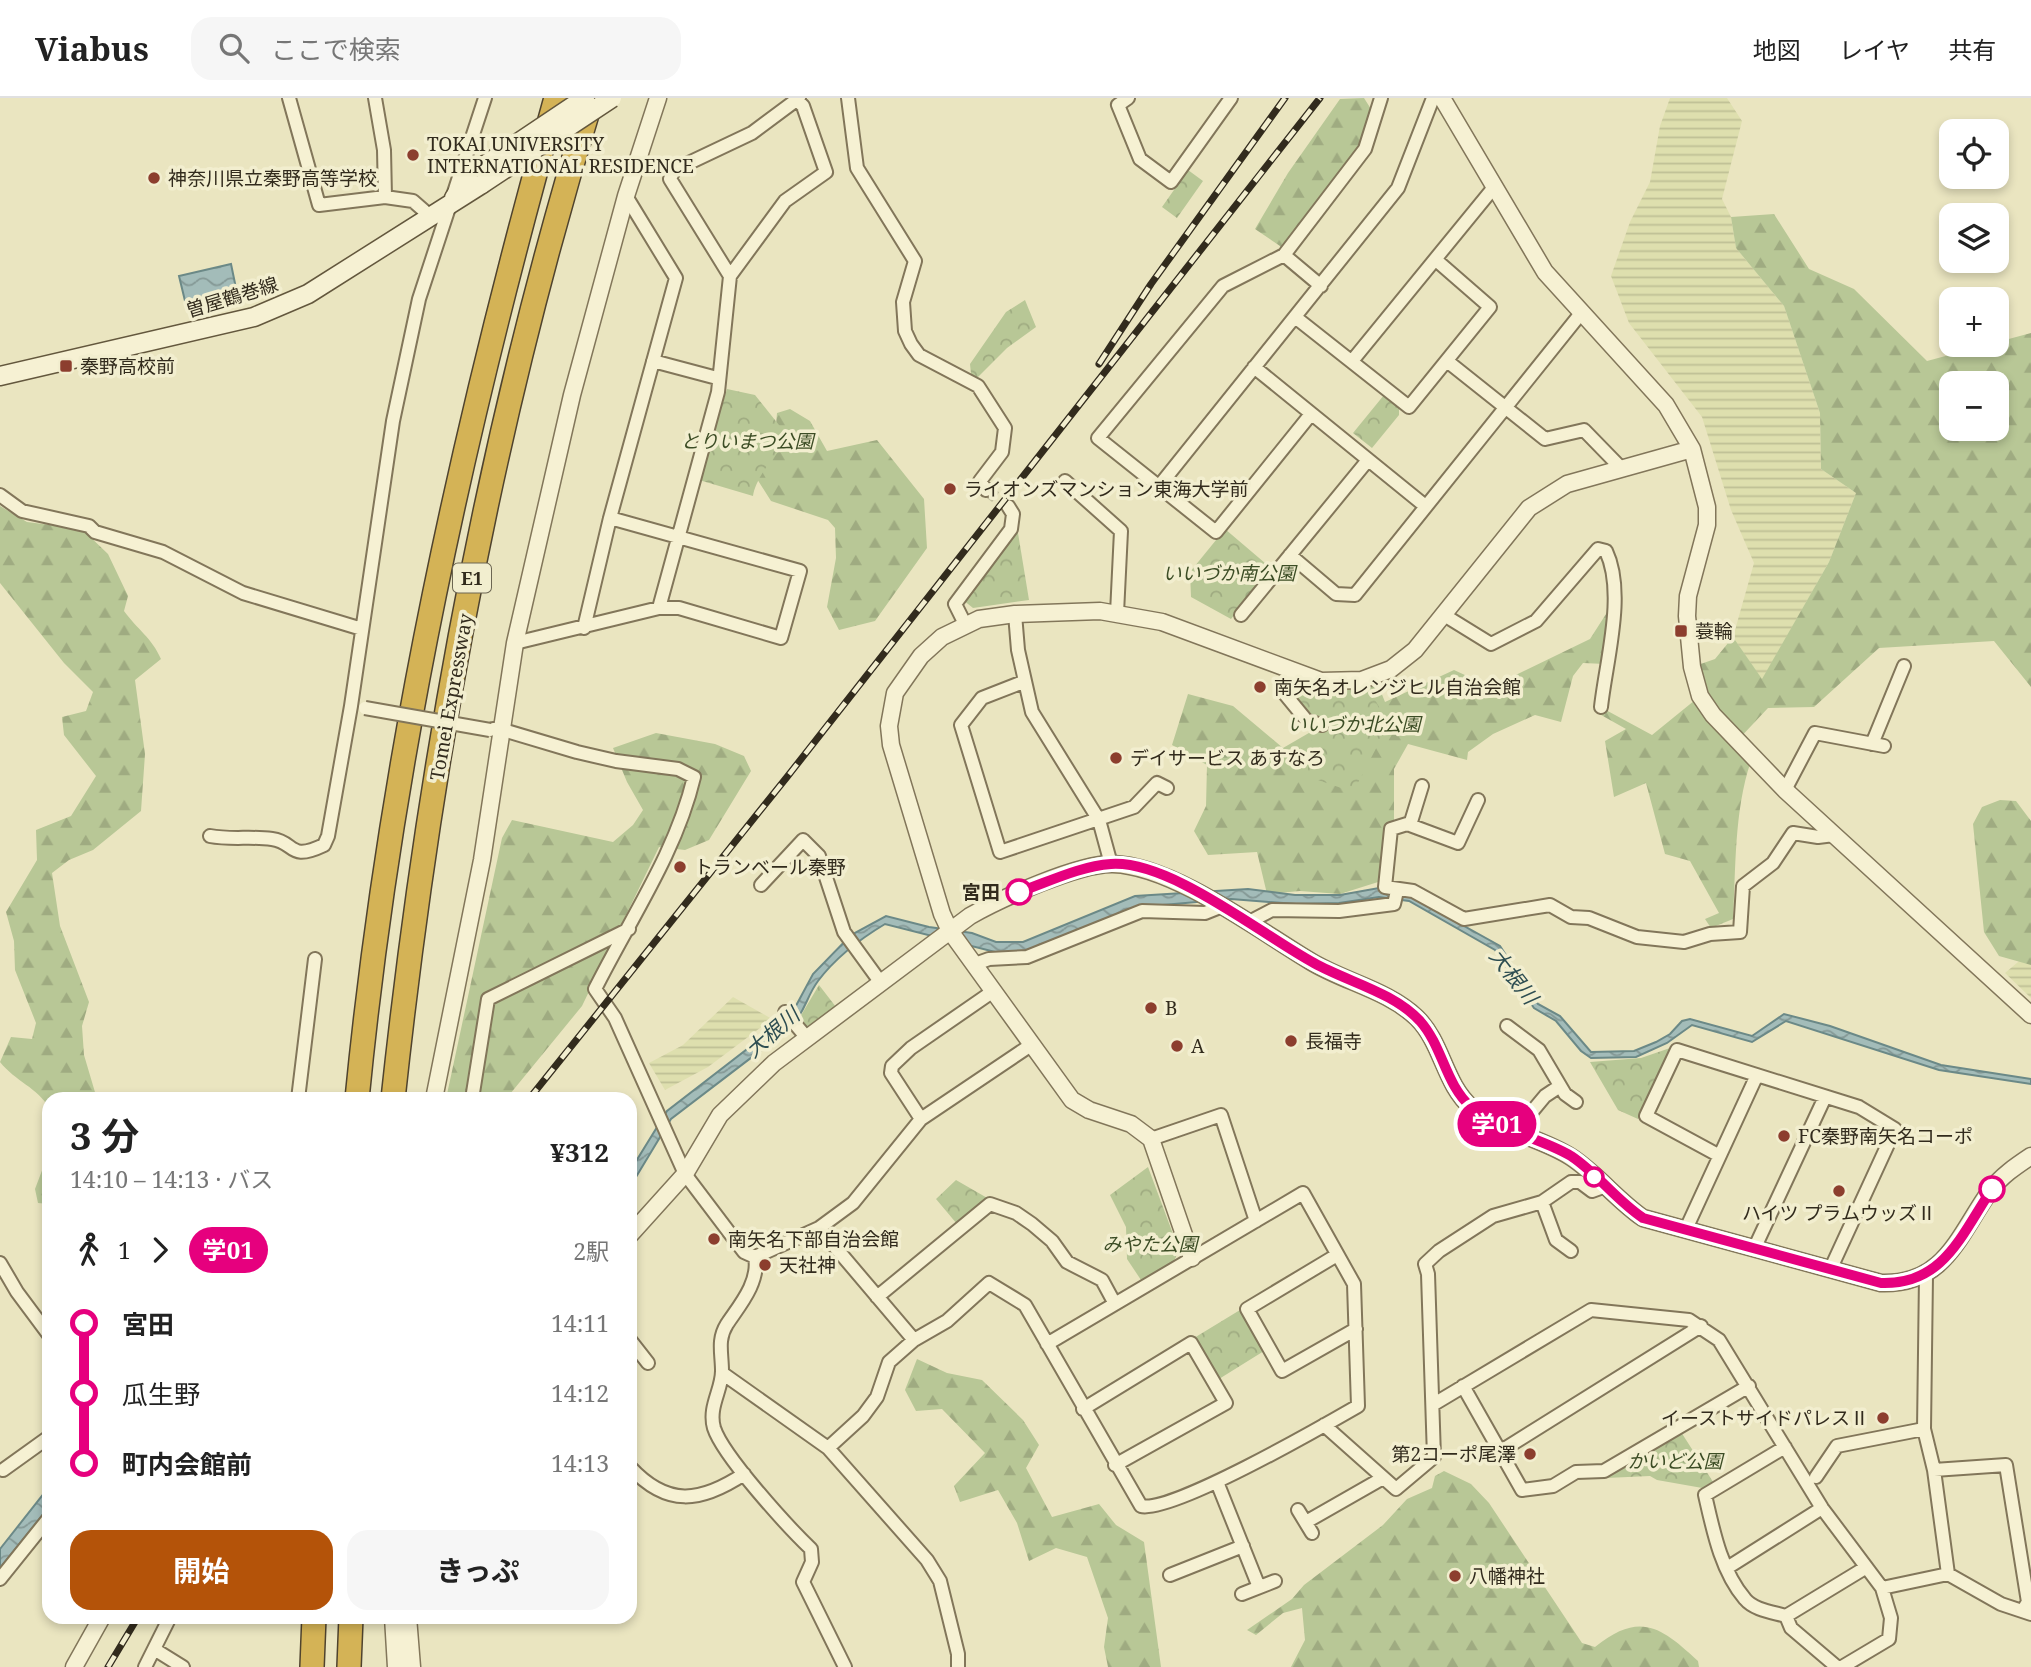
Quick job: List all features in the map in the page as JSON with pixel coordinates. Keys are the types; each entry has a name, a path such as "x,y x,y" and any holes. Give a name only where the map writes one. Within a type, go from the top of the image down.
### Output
{"highway":[{"name":"Tomei Expressway","path":"358,1092 403,761 425,638 459,470 555,98"},
{"name":"Tomei Expressway","path":"394,1092 449,704 474,572 511,402 592,98"},
{"path":"312,1667 314,1624"},
{"path":"349,1667 351,1624"}],"main road":[{"name":"曽屋鶴巻線","path":"452,201 469,177 585,98"},
{"name":"曽屋鶴巻線","path":"0,376 254,317 308,294 429,215 482,184 611,98"}],"street":[{"path":"289,98 319,205 385,197 413,201 429,215"},
{"path":"375,98 384,150 385,197"},
{"path":"434,1092 482,860 495,729 572,395 626,196 657,98"},
{"path":"848,98 857,168 915,261 903,302 905,331 919,355 978,386 1005,428 1002,452 980,481 986,491"},
{"path":"1128,98 1118,105 1140,159 1171,183 1231,98"},
{"path":"1311,414 1216,532 1098,438 1223,286 1284,255 1364,149 1381,98"},
{"path":"1160,485 1398,188 1433,98"},
{"path":"1442,98 1545,272 1667,405 1692,449 1707,507 1707,525 1688,596 1687,616 1692,667 1700,696 1752,758 1785,790 2031,1015"},
{"path":"659,608 718,391 717,378 725,344 730,276 785,201 826,172 803,106 797,99 752,133 674,170 670,179 730,276"},
{"path":"210,836 275,839 297,852 310,852 324,845 351,706 393,421 419,299 452,201 479,102"},
{"path":"1352,361 1495,186"},
{"path":"584,628 610,518 676,278 626,196"},
{"path":"1284,255 1321,286"},
{"path":"1295,317 1409,407 1490,307 1436,260"},
{"path":"1290,555 1336,594 1355,595 1424,505 1582,312"},
{"path":"653,361 717,378"},
{"path":"1447,361 1545,439 1584,430 1622,469"},
{"path":"1254,367 1424,505"},
{"path":"1192,1258 1151,1139 1131,1124 1089,1110 1072,1100 950,931 895,758 889,726 890,711 903,679 921,656 942,637 965,624 1016,614 1117,613 1162,622 1321,681 1362,680 1391,669 1415,650 1529,508 1567,484 1692,449"},
{"path":"1241,615 1368,460"},
{"path":"1065,481 1121,531 1117,613"},
{"path":"0,495 22,510 89,526 94,532 163,552 243,593 362,629"},
{"path":"965,624 955,604 1011,529 1013,514 1008,506"},
{"path":"515,643 659,608 679,608 781,638 800,571 610,518"},
{"path":"1444,615 1492,644 1536,621 1586,560 1598,549 1606,551 1612,563 1615,600 1601,707"},
{"path":"1016,614 1023,682 1032,712 1099,820 1111,864"},
{"path":"1785,790 1815,733 1878,745 1904,666"},
{"path":"1292,672 1284,693 1307,721 1322,725"},
{"path":"1023,682 982,698 961,725 1000,852 1134,807 1158,782"},
{"path":"351,706 495,729 616,761 678,769 694,777 690,797 657,873 595,989 615,1018 685,1174 744,1252 755,1257 819,1228 853,1202 920,1119 1031,1045"},
{"path":"1410,825 1422,786"},
{"path":"1396,896 1385,887 1391,829 1410,825 1458,844 1471,830 1478,800"},
{"path":"1249,922 1272,910 1339,911 1413,891 1464,919 1550,905 1571,917 1589,918 1637,937 1684,942 1710,934 1740,932 1743,886 1773,863 1793,834 1818,837 1833,835"},
{"path":"761,885 803,840 819,856 850,940 881,983"},
{"path":"637,1227 685,1174 719,1115 774,1063 950,931 997,900 1076,872 1111,864 1148,870 1184,887 1249,922 1313,963 1409,1010 1430,1035 1453,1083 1469,1105 1485,1118 1570,1156 1603,1187 1643,1218 1881,1283 1909,1281 1926,1276 1941,1264 1992,1189 2010,1171 2031,1156"},
{"path":"975,964 989,959 1027,957 1142,911 1205,913 1218,905"},
{"path":"473,1092 488,999 495,992 629,929"},
{"path":"299,1092 315,959"},
{"path":"920,1119 891,1073 892,1066 911,1048 992,992"},
{"path":"785,1012 807,1038"},
{"path":"1507,1026 1539,1050 1560,1086 1576,1102"},
{"path":"1718,1155 1646,1116 1677,1051 1859,1107 1895,1129 1831,1268"},
{"path":"1686,1229 1757,1075"},
{"path":"1515,1132 1545,1096 1560,1086"},
{"path":"1755,1247 1825,1097"},
{"path":"1151,1139 1221,1115 1256,1221"},
{"path":"1324,1425 1396,1489 1434,1457 1434,1404 1425,1264 1439,1251 1493,1216 1542,1202 1576,1181 1592,1191 1603,1187"},
{"path":"828,1448 863,1416 877,1397 889,1362 914,1340 947,1321 989,1283 1025,1305 1083,1409 1100,1432 1115,1465 1137,1502 1147,1508 1217,1482 1358,1406 1354,1284 1303,1192 1047,1344"},
{"path":"1542,1202 1556,1240 1571,1251"},
{"path":"877,1297 990,1204 1016,1213 1032,1224 1061,1250 1067,1262 1102,1280 1115,1304"},
{"path":"819,1228 914,1340"},
{"path":"1337,1255 1247,1309 1282,1371 1356,1329"},
{"path":"755,1257 757,1265 743,1306 727,1325 719,1346 722,1373 712,1410 715,1429 744,1474 811,1549 812,1562 803,1583 845,1667"},
{"path":"0,1263 17,1293 42,1326"},
{"path":"1926,1276 1924,1429 1934,1470 1948,1574"},
{"path":"1434,1404 1591,1310 1689,1320 1701,1326 1719,1340 1822,1508 1882,1588 1891,1618 1889,1639 1840,1667 1791,1628 1786,1616"},
{"path":"1501,1451 1701,1326"},
{"path":"1083,1409 1191,1343 1226,1402 1115,1465"},
{"path":"637,1349 648,1363"},
{"path":"722,1373 828,1448 895,1521 940,1581 958,1654 958,1667"},
{"path":"1463,1386 1522,1490 1553,1486 1576,1472 1604,1471 1749,1386"},
{"path":"1816,1477 1837,1446 1924,1429"},
{"path":"3,1471 42,1442"},
{"path":"1785,1447 1705,1495 1715,1542 1746,1601 1763,1610 1786,1616 1866,1568"},
{"path":"1882,1588 1948,1574 2001,1604 2027,1612 2028,1602 2006,1465 1934,1470"},
{"path":"637,1473 659,1492 682,1499 732,1482 744,1474"},
{"path":"1298,1510 1309,1527 1383,1478"},
{"path":"1217,1482 1259,1587"},
{"path":"1727,1568 1822,1508"},
{"path":"0,1579 42,1527"},
{"path":"1170,1575 1243,1546"},
{"path":"1242,1594 1275,1581"},
{"path":"74,1667 98,1624"},
{"path":"145,1667 166,1624"},
{"path":"393,1624 396,1667"},
{"path":"409,1624 412,1667"},
{"path":"154,1649 183,1667"}],"green space":[{"path":"1364,98 1376,117 1365,149 1284,255 1280,246 1255,229 1288,173 1340,99"},
{"path":"1670,98 1727,98 1742,121 1722,199 1731,217 1736,248 1784,306 1820,413 1821,469 1856,493 1829,562 1762,680 1733,637 1754,563 1731,510 1702,417 1629,323 1611,276 1630,222 1650,182 1660,126"},
{"path":"1188,170 1203,181 1177,218 1162,207"},
{"path":"1774,214 1809,269 1854,289 1927,361 1942,357 2009,357 2009,339 2031,333 2031,687 1994,641 1879,648 1814,707 1768,708 1737,741 1752,758 1739,817 1733,919 1711,928 1705,919 1719,913 1690,861 1665,854 1646,783 1614,797 1605,741 1626,729 1594,711 1605,664 1583,663 1573,676 1561,722 1535,715 1493,734 1468,752 1467,760 1408,744 1394,769 1394,877 1340,894 1300,891 1267,894 1257,852 1208,855 1194,831 1206,806 1207,765 1172,745 1188,694 1233,706 1283,748 1314,730 1293,679 1377,682 1385,702 1454,670 1491,687 1590,639 1615,600 1604,709 1652,735 1700,696 1692,667 1715,659 1733,637 1762,679 1829,562 1856,493 1821,469 1820,413 1784,306 1736,248 1731,217"},
{"path":"1025,300 1036,327 1007,348 977,378 971,374 970,364 1006,312"},
{"name":"とりいまつ公園","path":"727,389 755,395 791,440 768,465 753,496 699,480"},
{"path":"1384,395 1399,407 1399,415 1372,448 1353,433"},
{"path":"790,409 810,421 827,451 877,440 924,499 927,548 875,621 839,630 827,607 836,558 835,528 828,520 771,501 752,471 775,437 777,413"},
{"path":"0,506 27,522 82,529 108,554 128,596 124,611 149,639 161,659 135,680 145,754 141,811 93,850 69,860 52,873 60,926 89,1002 82,1026 84,1055 95,1092 42,1092 42,1099 0,1062 11,1037 32,1039 36,1023 15,970 14,941 6,912 37,860 36,830 71,816 96,776 64,735 62,717 86,711 93,692 64,663 0,583"},
{"path":"1017,527 1029,600 973,608 963,600 1011,539"},
{"name":"いいづか南公園","path":"1225,529 1272,569 1231,619 1191,597 1190,572"},
{"name":"いいづか北公園","path":"1299,682 1333,688 1368,688 1389,724 1353,792 1306,776 1314,746 1308,730 1310,718 1290,692 1291,686"},
{"path":"656,733 715,744 744,756 751,771 709,840 685,850 659,847 582,1006 512,1092 448,1092 502,838 512,820 613,842 633,825 643,810 627,782 613,748"},
{"path":"2000,800 2016,801 2031,821 2031,965 1999,956 1984,932 1973,824 1982,807"},
{"path":"2031,951 2031,998 2005,973"},
{"path":"819,985 836,1007 807,1027 800,1017"},
{"path":"733,997 772,1019 708,1067 665,1090 649,1063 683,1045"},
{"path":"1673,1047 1638,1119 1618,1110 1590,1062 1641,1058"},
{"name":"みやた公園","path":"1148,1167 1179,1250 1174,1261 1141,1280 1127,1259 1126,1227 1110,1195"},
{"path":"42,1170 42,1203 38,1203 35,1189"},
{"path":"956,1180 989,1199 957,1224 936,1199"},
{"path":"1240,1310 1264,1351 1219,1379 1194,1338"},
{"path":"917,1359 947,1373 982,1380 1023,1420 1039,1445 1026,1468 1052,1517 1099,1504 1116,1525 1144,1542 1161,1667 1108,1667 1104,1647 1108,1618 1087,1557 1056,1548 1029,1561 1017,1523 998,1490 960,1502 954,1486 985,1453 942,1409 916,1411 905,1390"},
{"name":"かいど公園","path":"1681,1432 1715,1485 1708,1489 1657,1480 1650,1476 1606,1478"},
{"path":"1444,1471 1471,1484 1489,1503 1582,1643 1595,1647 1625,1629 1650,1628 1673,1639 1698,1661 1699,1667 1291,1667 1305,1640 1302,1608 1283,1613 1256,1635 1247,1630 1292,1599 1304,1585 1383,1525 1407,1499 1432,1488 1435,1476"}],"water":[{"path":"231,264 237,293 186,305 179,276"},
{"name":"大根川","path":"1379,888 1410,896 1500,946 1538,1004 1560,1016 1591,1052 1634,1051 1670,1034 1682,1021 1690,1019 1752,1036 1784,1014 1830,1026 1941,1065 2031,1079 2031,1084 1939,1070 1786,1021 1752,1042 1692,1025 1667,1043 1636,1057 1591,1058 1581,1051 1556,1021 1534,1008 1495,950 1409,901 1379,897 1339,903 1296,904 1231,899 1140,907 1032,950 999,953 885,924 849,949 825,972 790,1028 671,1119 637,1175 637,1160 667,1111 791,1015 813,974 851,935 886,916 929,927 972,933 996,942 1023,942 1135,896 1248,889 1295,895 1340,895"},
{"path":"42,1496 42,1516 0,1568 0,1549"}],"tunnel":[{"path":"986,490 1008,506"}],"railway":[{"path":"1099,364 1151,284 1285,98"},
{"path":"535,1092 787,777 1320,98"},
{"path":"108,1667 134,1624"}],"bus line":[{"name":"学01","path":"1019,892 1076,872 1111,864 1148,870 1177,883 1249,922 1313,963 1409,1010 1430,1035 1457,1091 1469,1105 1485,1118 1570,1156 1620,1203 1643,1218 1893,1284 1926,1276 1941,1264 1992,1189"}],"place":[{"name":"TOKAI UNIVERSITY INTERNATIONAL RESIDENCE","path":"413,155"},
{"name":"神奈川県立秦野高等学校","path":"154,178"},
{"name":"秦野高校前","path":"66,366"},
{"name":"ライオンズマンション東海大学前","path":"950,489"},
{"name":"蓑輪","path":"1681,631"},
{"name":"南矢名オレンジヒル自治会館","path":"1260,687"},
{"name":"デイサービス あすなろ","path":"1116,758"},
{"name":"トランベール秦野","path":"680,867"},
{"name":"宮田","path":"1019,892"},
{"name":"B","path":"1151,1008"},
{"name":"長福寺","path":"1291,1041"},
{"name":"A","path":"1177,1046"},
{"name":"FC秦野南矢名コーポ","path":"1784,1136"},
{"name":"ハイツ プラムウッズⅡ","path":"1839,1191"},
{"name":"南矢名下部自治会館","path":"714,1239"},
{"name":"天社神","path":"765,1265"},
{"name":"イーストサイドパレスⅡ","path":"1883,1418"},
{"name":"第2コーポ尾澤","path":"1530,1454"},
{"name":"八幡神社","path":"1455,1576"}]}
